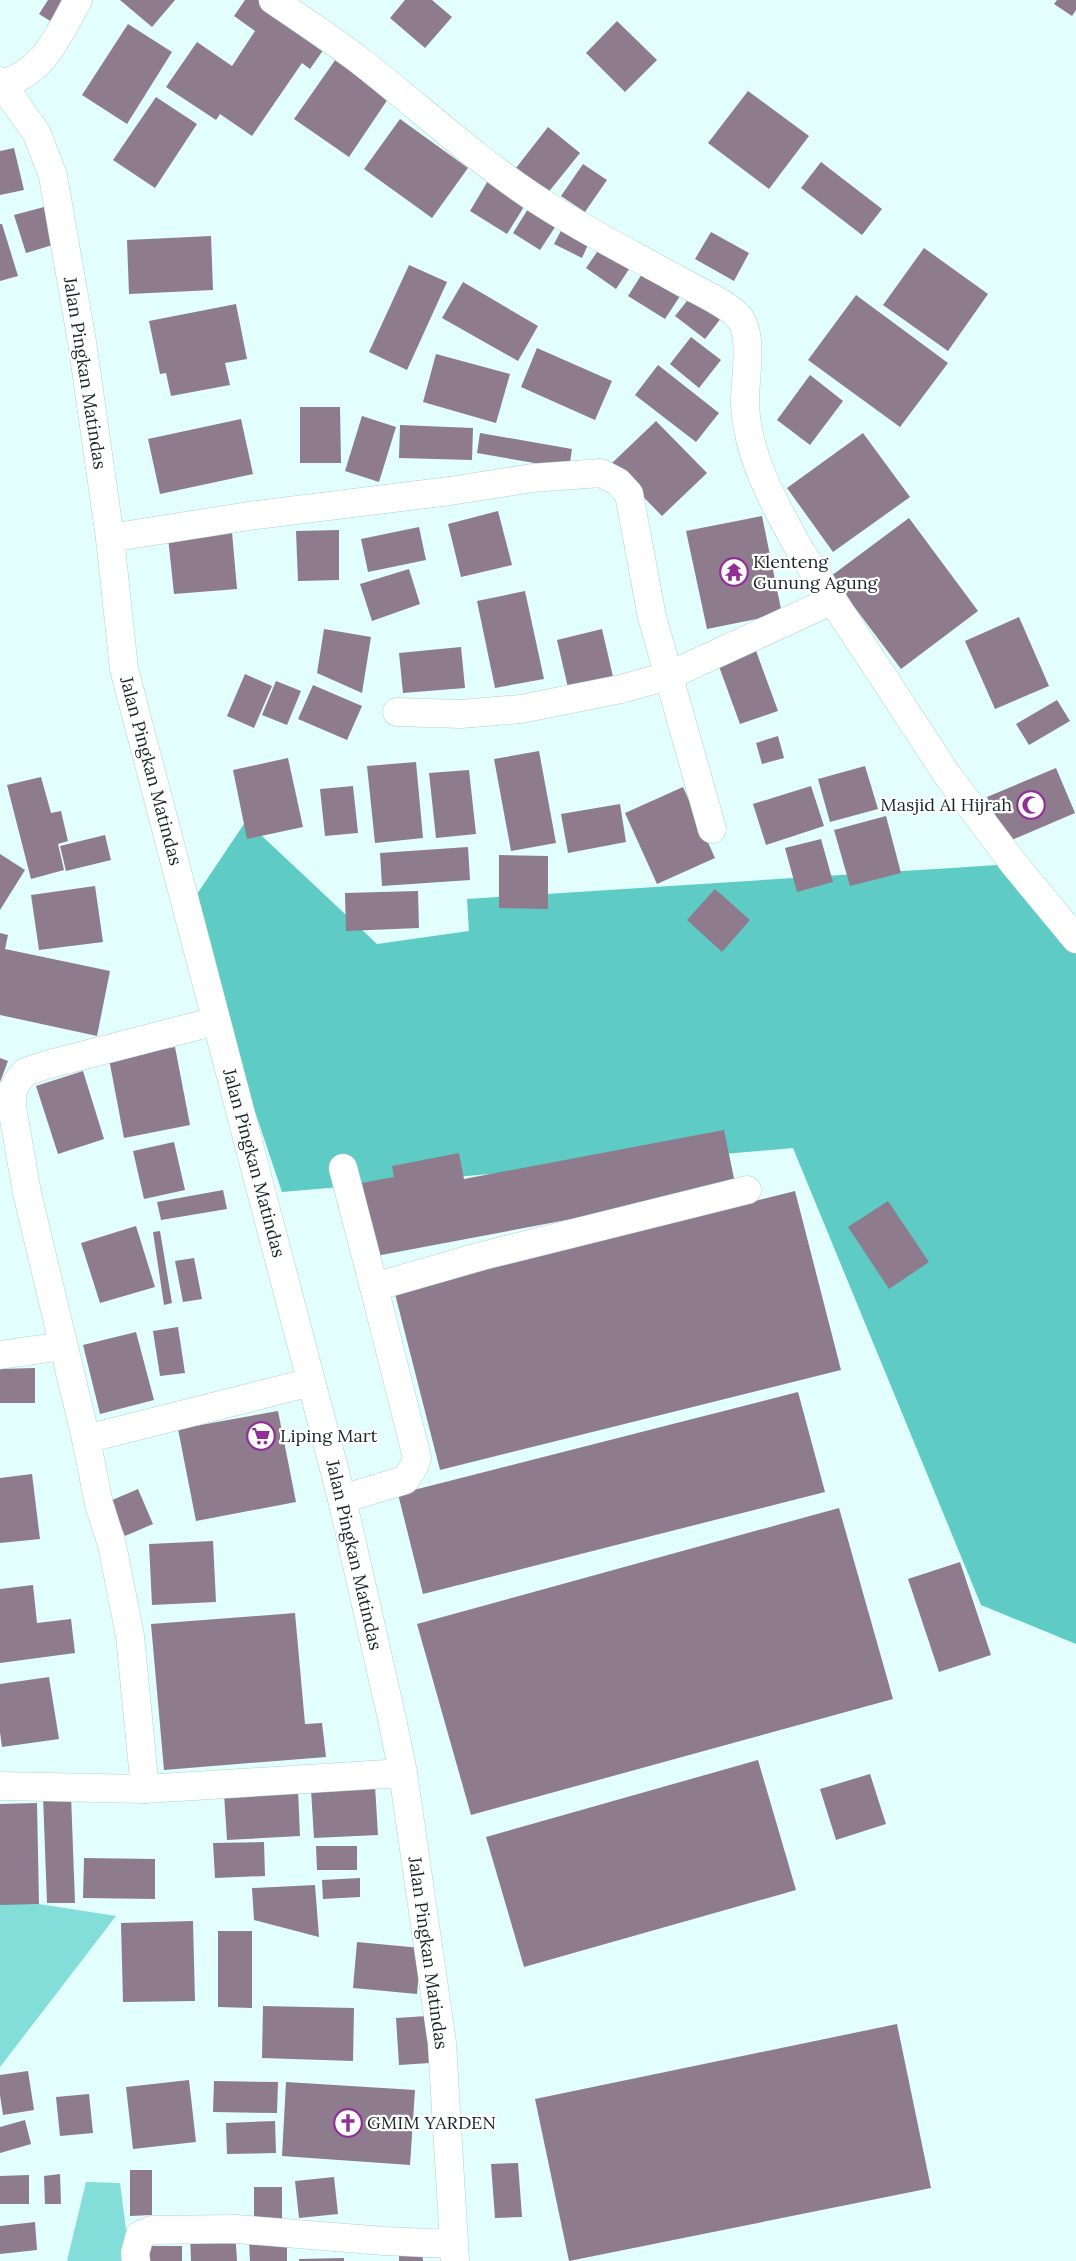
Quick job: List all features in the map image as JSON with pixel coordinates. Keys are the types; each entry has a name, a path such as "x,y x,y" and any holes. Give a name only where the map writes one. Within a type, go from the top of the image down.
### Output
{"street":[{"path":"1,83 33,70 49,51 78,0"},
{"path":"273,0 362,63 456,140 532,196 585,230 644,261 723,306 738,317 745,331 747,360 745,405 756,459 783,521 948,776 1014,864 1076,939"},
{"name":"Jalan Pingkan Matindas","path":"1,83 37,134 53,176 82,342 110,538 124,669 342,1499 403,1773 442,2043 454,2252"},
{"path":"110,538 249,516 450,491 532,478 601,473 618,482 629,494 652,617 712,829"},
{"path":"397,712 461,714 521,709 621,689 668,676 833,600"},
{"path":"145,1789 130,1636 112,1545 95,1487 86,1439 27,1193 12,1107 12,1091 25,1072 216,1021"},
{"path":"342,1499 405,1480 417,1458 343,1168"},
{"path":"374,1287 482,1256 747,1190"},
{"path":"0,1355 64,1346"},
{"path":"86,1439 311,1382"},
{"path":"0,1786 145,1789 403,1773"},
{"path":"136,2261 135,2253 140,2235 152,2230 236,2229 384,2241 454,2252"}],"shaded area":[{"path":"246,821 377,944 469,931 467,899 1014,864 1076,940 1076,1644 981,1605 793,1148 282,1192 187,909"},
{"path":"0,1898 116,1916 0,2067"},
{"path":"86,2182 120,2183 130,2261 67,2261"}],"building":[{"path":"48,0 76,0 60,27 39,14"},
{"path":"120,0 175,0 152,27"},
{"path":"245,0 260,0 326,46 310,69 302,63 252,136 220,114 216,120 166,87 197,42 232,66 255,31 234,16"},
{"path":"405,0 432,0 452,17 425,48 390,18"},
{"path":"1057,0 1076,0 1076,10 1072,16 1054,4"},
{"path":"617,21 657,60 625,92 586,53"},
{"path":"128,24 172,52 127,124 82,95"},
{"path":"338,56 392,93 349,157 294,119"},
{"path":"748,91 809,136 769,189 708,143"},
{"path":"156,97 197,124 155,188 113,160"},
{"path":"400,119 468,168 432,218 364,169"},
{"path":"548,127 580,153 547,194 516,168"},
{"path":"14,148 24,190 0,195 0,151"},
{"path":"821,162 882,209 862,235 801,188"},
{"path":"583,164 607,180 585,212 561,196"},
{"path":"492,174 530,197 507,234 470,211"},
{"path":"533,201 561,218 540,250 513,233"},
{"path":"44,207 56,244 26,253 14,215"},
{"path":"565,223 592,236 582,258 554,244"},
{"path":"0,224 2,224 18,276 0,281"},
{"path":"711,232 749,253 734,281 695,259"},
{"path":"211,236 213,290 129,294 127,240"},
{"path":"604,242 633,263 616,289 586,268"},
{"path":"924,248 988,294 948,351 883,305"},
{"path":"409,265 447,282 407,370 369,352"},
{"path":"647,266 684,290 665,319 628,296"},
{"path":"463,282 538,326 518,361 442,318"},
{"path":"695,291 725,313 705,339 675,316"},
{"path":"856,295 948,363 900,427 808,360"},
{"path":"236,304 247,359 225,363 230,385 171,396 166,373 160,374 149,321"},
{"path":"691,337 721,360 699,388 670,364"},
{"path":"537,348 612,381 595,420 521,387"},
{"path":"436,354 510,374 496,423 423,402"},
{"path":"658,365 719,413 696,442 635,395"},
{"path":"810,375 843,401 810,445 777,420"},
{"path":"300,407 340,407 341,463 300,463"},
{"path":"362,416 396,427 379,482 345,471"},
{"path":"241,419 253,474 160,494 148,439"},
{"path":"656,421 707,473 662,516 611,464"},
{"path":"400,425 473,428 472,460 399,458"},
{"path":"480,433 572,449 569,469 477,453"},
{"path":"863,433 910,497 833,552 787,488"},
{"path":"498,511 512,565 461,577 448,524"},
{"name":"Klenteng Gunung Agung","path":"762,516 782,614 707,629 686,531"},
{"path":"909,518 978,611 901,669 831,576"},
{"path":"419,527 426,560 368,572 361,539"},
{"path":"339,530 339,580 298,581 296,531"},
{"path":"232,532 237,589 174,594 168,537"},
{"path":"409,569 420,604 372,621 360,584"},
{"path":"525,591 544,679 495,688 477,601"},
{"path":"1019,617 1049,686 995,709 965,641"},
{"path":"324,629 371,637 362,693 317,673"},
{"path":"602,629 614,681 569,692 557,640"},
{"path":"461,647 465,688 403,693 399,653"},
{"path":"755,648 778,711 740,724 717,661"},
{"path":"245,674 272,686 254,728 227,716"},
{"path":"276,681 301,691 287,725 262,715"},
{"path":"313,685 362,706 347,740 298,719"},
{"path":"1057,700 1070,721 1029,745 1016,724"},
{"path":"778,736 784,758 762,764 756,743"},
{"path":"539,751 556,843 511,851 494,759"},
{"path":"288,758 303,827 247,839 233,770"},
{"path":"416,762 423,838 375,843 367,766"},
{"path":"865,766 878,809 830,822 818,779"},
{"name":"Masjid Al Hijrah","path":"1056,768 1075,813 1007,842 987,797"},
{"path":"469,770 476,834 436,838 429,773"},
{"path":"41,777 51,813 61,811 68,841 58,844 64,870 31,879 7,785"},
{"path":"353,786 358,833 325,836 320,789"},
{"path":"811,786 824,826 766,845 753,804"},
{"path":"683,787 715,858 657,884 625,813"},
{"path":"620,804 626,842 568,853 561,814"},
{"path":"886,816 901,873 850,886 834,830"},
{"path":"105,835 111,860 66,871 60,846"},
{"path":"821,839 833,882 797,892 785,848"},
{"path":"468,847 470,880 382,886 380,853"},
{"path":"0,854 25,870 0,910"},
{"path":"499,855 548,856 548,909 499,908"},
{"path":"95,886 103,942 39,950 31,895"},
{"path":"715,889 750,920 722,952 687,920"},
{"path":"418,891 419,928 346,931 345,893"},
{"path":"0,933 8,935 5,949 110,971 97,1036 0,1015"},
{"path":"175,1047 190,1125 124,1138 109,1059"},
{"path":"0,1058 8,1061 0,1082"},
{"path":"83,1071 104,1139 58,1154 36,1086"},
{"path":"724,1130 736,1188 376,1256 362,1183 394,1177 392,1166 459,1153 464,1179"},
{"path":"174,1142 185,1190 144,1199 133,1151"},
{"path":"223,1190 227,1209 161,1220 157,1202"},
{"path":"795,1191 841,1370 440,1470 394,1290"},
{"path":"888,1201 929,1262 889,1289 848,1227"},
{"path":"136,1226 155,1287 100,1303 81,1243"},
{"path":"160,1231 172,1303 164,1305 153,1232"},
{"path":"194,1258 202,1299 183,1302 175,1261"},
{"path":"178,1327 185,1373 160,1376 153,1331"},
{"path":"136,1332 154,1400 100,1414 83,1345"},
{"path":"35,1368 35,1403 0,1403 0,1369"},
{"path":"798,1392 825,1492 423,1594 398,1494"},
{"path":"278,1411 296,1502 196,1521 178,1429"},
{"path":"32,1474 40,1539 0,1543 0,1478"},
{"path":"138,1489 153,1524 125,1536 110,1501"},
{"path":"839,1508 893,1699 471,1815 417,1624"},
{"path":"213,1541 216,1602 152,1605 149,1544"},
{"path":"960,1562 991,1655 939,1672 908,1579"},
{"path":"33,1585 37,1623 71,1619 75,1653 0,1663 0,1589"},
{"path":"295,1613 305,1724 322,1723 326,1757 164,1770 151,1624"},
{"path":"49,1677 59,1739 2,1747 0,1732 0,1684"},
{"path":"758,1760 796,1890 524,1967 486,1837"},
{"path":"870,1774 886,1824 836,1840 820,1789"},
{"path":"375,1786 378,1835 314,1838 311,1790"},
{"path":"298,1789 300,1836 227,1840 224,1793"},
{"path":"71,1795 75,1903 47,1903 43,1796"},
{"path":"37,1803 39,1904 0,1905 0,1804"},
{"path":"264,1842 265,1876 215,1878 213,1843"},
{"path":"316,1846 357,1846 357,1870 317,1870"},
{"path":"84,1858 155,1859 155,1899 83,1898"},
{"path":"360,1878 360,1897 323,1899 322,1880"},
{"path":"315,1885 319,1937 254,1920 252,1888"},
{"path":"193,1921 195,2001 123,2002 121,1923"},
{"path":"218,1931 252,1931 252,2008 218,2007"},
{"path":"357,1942 421,1948 417,1994 353,1988"},
{"path":"263,2006 354,2008 353,2061 262,2058"},
{"path":"427,2016 430,2063 399,2065 396,2018"},
{"path":"897,2024 931,2188 569,2261 535,2099"},
{"path":"28,2071 34,2110 3,2115 0,2075"},
{"path":"189,2080 196,2142 133,2149 126,2087"},
{"path":"214,2081 278,2082 277,2113 213,2112"},
{"name":"GMIM YARDEN","path":"286,2082 415,2090 410,2165 282,2156"},
{"path":"89,2094 93,2133 60,2136 56,2097"},
{"path":"25,2120 31,2144 0,2153 0,2127"},
{"path":"275,2121 276,2153 227,2154 226,2123"},
{"path":"518,2163 522,2217 495,2218 491,2164"},
{"path":"130,2170 152,2170 152,2215 130,2216"},
{"path":"60,2174 61,2204 45,2204 44,2176"},
{"path":"29,2175 29,2204 0,2204 0,2176"},
{"path":"334,2177 338,2214 299,2218 295,2181"},
{"path":"254,2187 282,2187 282,2227 254,2226"},
{"path":"35,2222 37,2250 0,2254 0,2226"},
{"path":"235,2230 237,2261 191,2261 190,2232"},
{"path":"287,2240 287,2261 250,2261 249,2241"},
{"path":"140,2246 182,2246 182,2261 140,2261"},
{"path":"399,2248 422,2248 423,2261 399,2261"},
{"path":"344,2258 344,2261 299,2261 299,2259"}],"place":[{"name":"Klenteng Gunung Agung","path":"734,572"},
{"name":"Masjid Al Hijrah","path":"1031,805"},
{"name":"Liping Mart","path":"261,1436"},
{"name":"GMIM YARDEN","path":"348,2123"}]}
